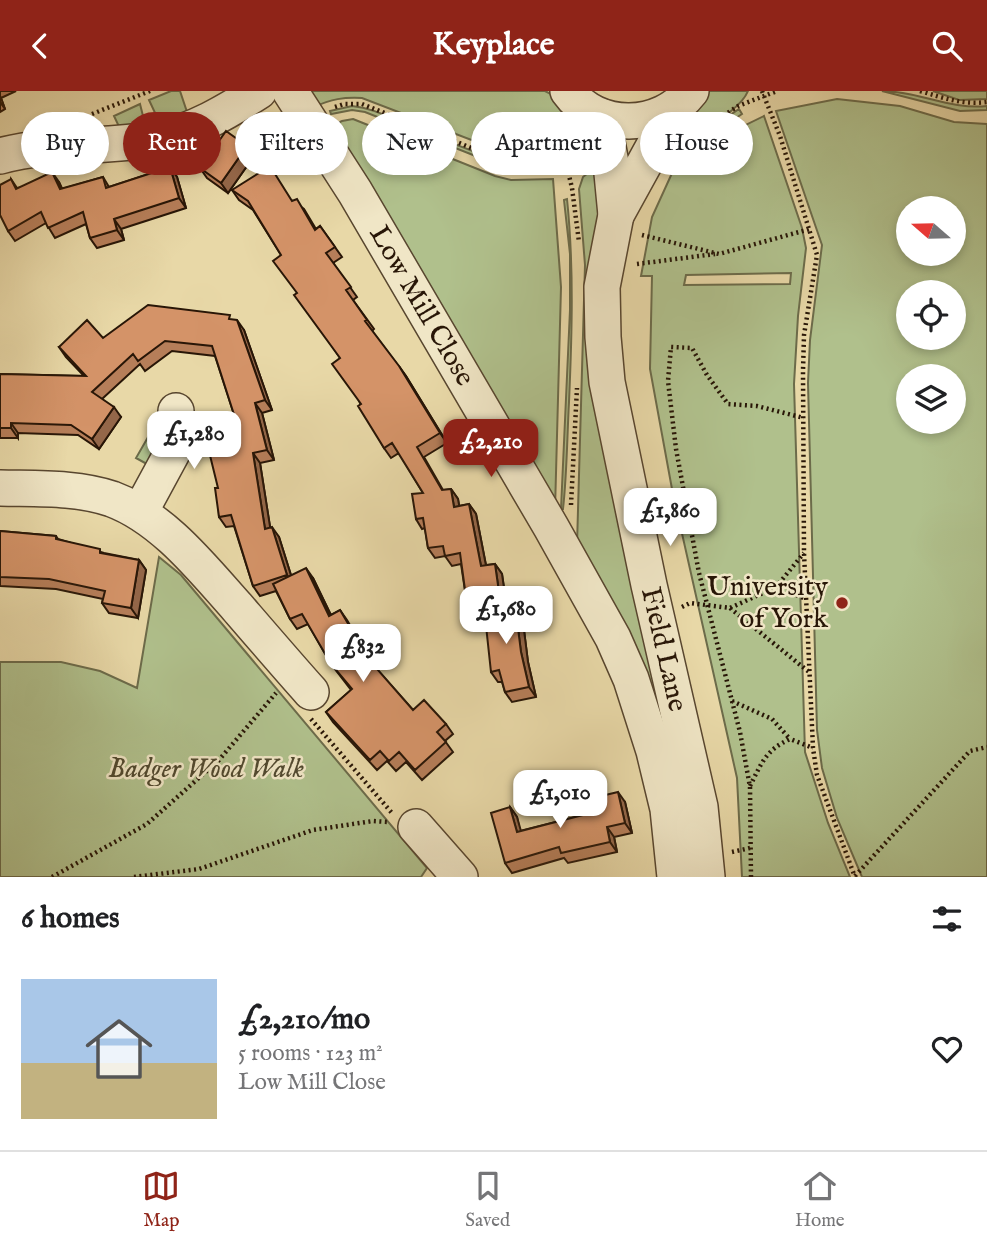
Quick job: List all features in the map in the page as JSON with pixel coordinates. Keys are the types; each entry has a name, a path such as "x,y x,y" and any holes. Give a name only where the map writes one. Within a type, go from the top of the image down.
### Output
{"street":[{"path":"0,156 59,146 123,142 174,134 222,113 259,91"},
{"name":"Low Mill Close","path":"290,91 303,112"},
{"path":"567,93 591,112"},
{"path":"626,121 648,120 686,111"},
{"name":"Field Lane","path":"686,111 628,225 602,287 603,337 607,382 649,585 700,807 717,865"},
{"name":"Low Mill Close","path":"343,175 551,527 612,638 631,679 654,751 668,809 675,877"},
{"name":"Field Lane","path":"614,175 628,225"},
{"path":"140,512 173,453 177,432 176,411"},
{"path":"0,488 80,492 111,499 140,512 206,573 297,689"},
{"path":"426,832 460,877"}],"path":[{"path":"686,111 738,106 763,93 777,91"},
{"path":"920,91 955,103 987,102"},
{"path":"763,93 817,255 804,335 804,553 813,748 817,775 853,875 970,751 987,747"},
{"path":"322,112 344,104 362,104 471,148"},
{"path":"628,225 719,254"},
{"path":"632,265 719,254 810,229"},
{"path":"751,877 750,786 740,732 707,604 671,411 668,381 671,347 692,348 728,404 757,406 804,418"},
{"path":"730,608 776,587 804,553"},
{"path":"776,587 806,599"},
{"path":"678,609 690,603 730,608 809,673"},
{"path":"52,877 148,824 297,689"},
{"path":"732,701 772,719 790,739 813,748"},
{"path":"750,786 772,748 790,739"},
{"path":"134,877 199,869 313,829 373,821 426,832"},
{"path":"717,865 750,848"}],"green space":[{"path":"171,91 180,91 187,112 155,112 149,100"},
{"path":"302,91 545,91 578,112 471,112 471,140 457,134 457,112 398,112 362,98 338,99 314,107"},
{"path":"708,91 748,91 730,112 695,112"},
{"path":"882,91 973,107 987,106 987,110 960,111"},
{"path":"933,91 987,91 987,99 959,100"},
{"path":"837,99 900,106 954,122 987,124 987,877 862,877 837,818 822,768 817,730 808,383 810,340 822,245 776,111"},
{"path":"140,104 142,112 123,112 123,133 114,116"},
{"path":"352,106 376,112 352,110 330,111"},
{"path":"764,116 802,228 806,248 794,384 805,752 828,823 850,877 742,877 737,778 672,489 650,369 652,276 641,276 652,217 671,175 753,175 753,121","holes":["791,273 790,284 684,285 686,275"]},
{"path":"348,120 362,123 362,175 457,175 457,161 471,166 471,175 493,175 511,180 553,179 561,287 555,510 348,163"},
{"path":"457,145 471,150 471,154 457,149"},
{"path":"605,175 597,237 673,751 577,545 585,265 579,189 583,177"},
{"path":"567,199 572,275 572,325 566,469 561,509 570,310 570,254 564,200"},
{"path":"155,425 159,428 156,469 136,458"},
{"name":"Badger Wood Walk","path":"159,557 181,575 427,868 421,877 0,877 0,662 61,662 100,671 137,688"}],"building":[{"path":"226,131 235,137 235,163 221,183 210,175 221,175 221,138"},
{"path":"46,175 53,175 60,189 103,177 106,188 146,175 172,175 179,198 114,219 117,230 90,238 83,212 48,228 41,212 8,231 0,215 0,185 11,179 16,189"},
{"path":"256,175 276,175 292,201 297,199 315,230 320,226 335,247 326,253 351,287 346,290 367,320 365,321 399,366 440,433 417,447 442,490 451,489 454,507 469,504 481,566 495,564 499,592 466,597 460,553 445,556 443,546 428,548 423,518 416,519 412,494 423,493 392,443 384,448 358,406 361,404 332,364 340,358 273,261 281,255 248,201 232,190"},
{"path":"148,305 230,315 229,319 237,320 265,400 255,403 267,450 253,453 265,529 272,527 287,575 253,586 231,515 219,517 215,488 218,488 205,435 238,427 212,346 165,341 138,361 133,354 92,392 114,407 92,439 71,425 11,423 11,428 0,428 0,374 86,376 59,347 87,320 103,338"},
{"path":"0,531 56,536 56,539 100,549 100,553 139,560 131,608 102,603 105,591 49,579 0,577"},
{"path":"306,568 329,616 340,610 370,661 413,710 424,700 446,724 437,732 446,742 415,770 399,752 389,761 380,751 370,760 326,712 352,689 331,664 302,614 290,619 273,584"},
{"path":"515,604 529,687 505,692 499,670 491,672 484,607"},
{"path":"618,792 625,823 607,827 610,842 561,853 559,847 505,863 491,813 510,807 517,832 583,815 580,801"}],"place":[{"name":"University of York","path":"842,603"}]}
